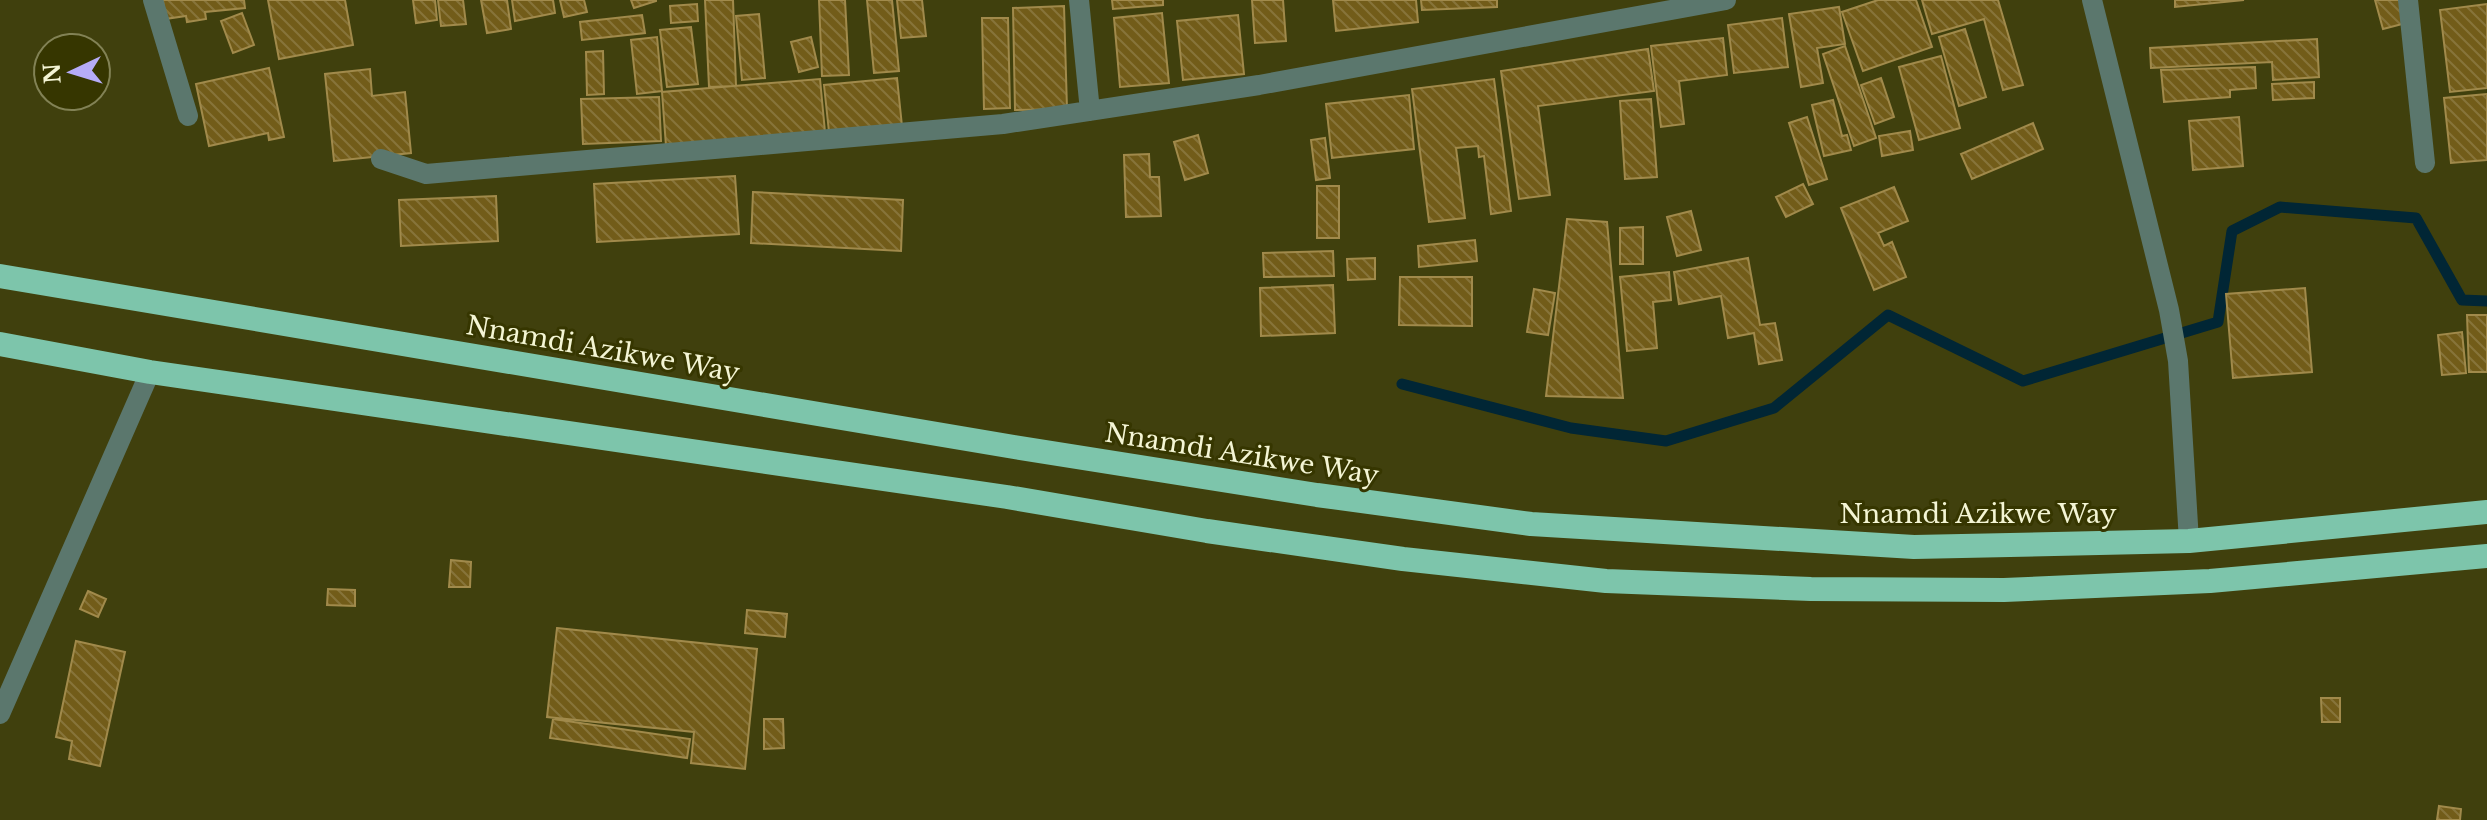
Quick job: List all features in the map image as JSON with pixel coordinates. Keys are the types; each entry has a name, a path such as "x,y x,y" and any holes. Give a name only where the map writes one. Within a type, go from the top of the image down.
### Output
{"highway":[{"name":"Nnamdi Azikwe Way","path":"0,276 1014,447 1317,495 1531,524 1914,547 2189,541 2487,512"},
{"path":"0,344 150,372 1007,497 1207,531 1403,559 1606,581 1811,589 2004,590 2210,581 2487,556"}],"street":[{"path":"153,0 188,116"},
{"path":"1079,0 1090,111"},
{"path":"381,159 426,174 1003,124 1259,85 1726,0"},
{"path":"2092,0 2169,310 2178,361 2189,541"},
{"path":"2408,0 2425,163"},
{"path":"0,714 150,372"}],"building":[{"path":"163,0 244,0 245,8 205,12 206,19 187,22 186,16 165,19"},
{"path":"268,0 345,0 353,45 279,59"},
{"path":"413,0 435,0 437,20 416,23"},
{"path":"438,0 463,0 466,24 441,26"},
{"path":"481,0 507,0 511,29 487,33"},
{"path":"512,0 553,0 555,13 515,21"},
{"path":"560,0 584,0 587,12 564,17"},
{"path":"631,0 656,0 656,1 634,8"},
{"path":"705,0 733,0 736,86 709,87"},
{"path":"819,0 845,0 849,75 822,76"},
{"path":"867,0 892,0 899,71 874,73"},
{"path":"897,0 922,0 926,36 901,38"},
{"path":"1112,0 1163,0 1163,5 1113,9"},
{"path":"1252,0 1283,0 1286,41 1255,43"},
{"path":"1333,0 1416,0 1418,22 1336,31"},
{"path":"1421,0 1497,0 1497,7 1422,10"},
{"path":"1878,0 1916,0 1932,47 1863,71 1842,12"},
{"path":"1922,0 1998,0 2023,85 2003,90 1984,19 1932,34"},
{"path":"2175,0 2244,0 2175,7"},
{"path":"2375,0 2400,0 2406,23 2383,29"},
{"path":"697,4 698,21 671,23 670,6"},
{"path":"2487,4 2487,88 2450,92 2440,10"},
{"path":"1064,6 1067,109 1015,110 1013,8"},
{"path":"1839,7 1845,44 1817,48 1823,83 1801,87 1789,14"},
{"path":"242,13 254,45 233,53 221,21"},
{"path":"1162,13 1169,83 1120,87 1114,18"},
{"path":"759,14 765,78 742,80 736,16"},
{"path":"642,15 645,33 582,40 580,22"},
{"path":"1238,15 1244,74 1183,80 1177,21"},
{"path":"982,18 1008,18 1010,108 984,109"},
{"path":"1782,18 1788,67 1734,73 1728,25"},
{"path":"691,27 698,84 667,87 660,30"},
{"path":"1965,29 1986,97 1959,106 1939,37"},
{"path":"657,37 662,91 637,94 631,40"},
{"path":"811,37 818,67 799,72 791,42"},
{"path":"1723,38 1727,75 1679,81 1684,124 1661,127 1651,46"},
{"path":"2317,39 2319,77 2273,80 2272,62 2151,68 2150,48"},
{"path":"1845,46 1876,138 1854,146 1823,54"},
{"path":"1648,49 1654,91 1538,106 1550,195 1519,199 1501,71"},
{"path":"603,51 604,94 587,95 586,52"},
{"path":"1941,56 1960,128 1919,140 1899,67"},
{"path":"2255,67 2256,88 2230,90 2230,97 2164,102 2161,70"},
{"path":"269,68 284,137 269,140 268,133 209,146 196,84"},
{"path":"370,69 372,96 405,92 411,153 334,161 325,74"},
{"path":"897,78 902,126 829,132 824,85"},
{"path":"1881,78 1894,117 1875,124 1861,85"},
{"path":"820,79 825,132 666,146 662,92"},
{"path":"1494,79 1511,211 1491,214 1484,156 1479,157 1478,146 1456,148 1465,218 1429,222 1412,89"},
{"path":"2314,82 2314,98 2273,100 2272,84"},
{"path":"2487,94 2487,160 2451,163 2444,98"},
{"path":"1409,95 1414,149 1332,158 1326,104"},
{"path":"659,97 661,141 583,144 581,99"},
{"path":"1651,99 1657,177 1625,179 1620,101"},
{"path":"1833,100 1842,136 1847,135 1851,150 1824,156 1812,105"},
{"path":"1807,117 1827,179 1809,185 1789,123"},
{"path":"2239,117 2243,166 2193,170 2189,121"},
{"path":"2033,123 2043,149 1972,179 1961,154"},
{"path":"1910,131 1913,150 1882,156 1879,136"},
{"path":"1198,135 1208,173 1185,180 1174,142"},
{"path":"1325,138 1330,178 1316,180 1311,140"},
{"path":"1149,154 1150,177 1159,177 1161,216 1126,217 1124,155"},
{"path":"735,176 739,234 597,242 594,184"},
{"path":"1803,184 1813,204 1786,217 1776,197"},
{"path":"1317,186 1339,186 1339,238 1317,238"},
{"path":"1894,187 1908,221 1878,233 1884,246 1892,242 1906,277 1874,290 1841,208"},
{"path":"753,192 903,200 901,251 751,243"},
{"path":"496,196 498,241 401,246 399,200"},
{"path":"1691,211 1701,250 1677,256 1667,217"},
{"path":"1567,219 1607,222 1623,398 1546,396"},
{"path":"1643,227 1643,264 1620,264 1620,228"},
{"path":"1475,240 1477,261 1419,267 1418,246"},
{"path":"1333,251 1334,276 1264,277 1263,253"},
{"path":"1375,258 1375,279 1348,280 1347,259"},
{"path":"1748,258 1760,325 1775,323 1782,360 1759,364 1754,333 1728,338 1721,296 1679,304 1674,272"},
{"path":"1669,272 1671,300 1653,302 1657,348 1627,351 1620,277"},
{"path":"1400,277 1472,277 1472,326 1399,325"},
{"path":"1333,285 1335,333 1261,336 1260,288"},
{"path":"2305,288 2312,372 2233,378 2226,294"},
{"path":"1534,289 1555,293 1548,335 1527,332"},
{"path":"2467,315 2487,315 2487,372 2469,372"},
{"path":"2462,332 2466,373 2442,375 2438,335"},
{"path":"451,560 471,562 470,587 449,587"},
{"path":"328,589 355,590 355,606 327,605"},
{"path":"88,591 106,599 98,617 80,609"},
{"path":"747,610 787,614 785,637 745,633"},
{"path":"557,628 757,649 745,769 691,763 694,732 547,717"},
{"path":"76,641 125,652 100,766 69,759 72,741 56,737"},
{"path":"2321,698 2340,698 2340,722 2322,722"},
{"path":"553,719 690,739 687,758 550,738"},
{"path":"764,719 783,719 784,748 764,749"},
{"path":"2439,806 2461,809 2460,820 2437,820"}],"waterway":[{"path":"1402,384 1571,428 1666,441 1774,408 1888,315 2023,381 2218,322 2232,231 2280,207 2416,218 2462,300 2487,301"}]}
